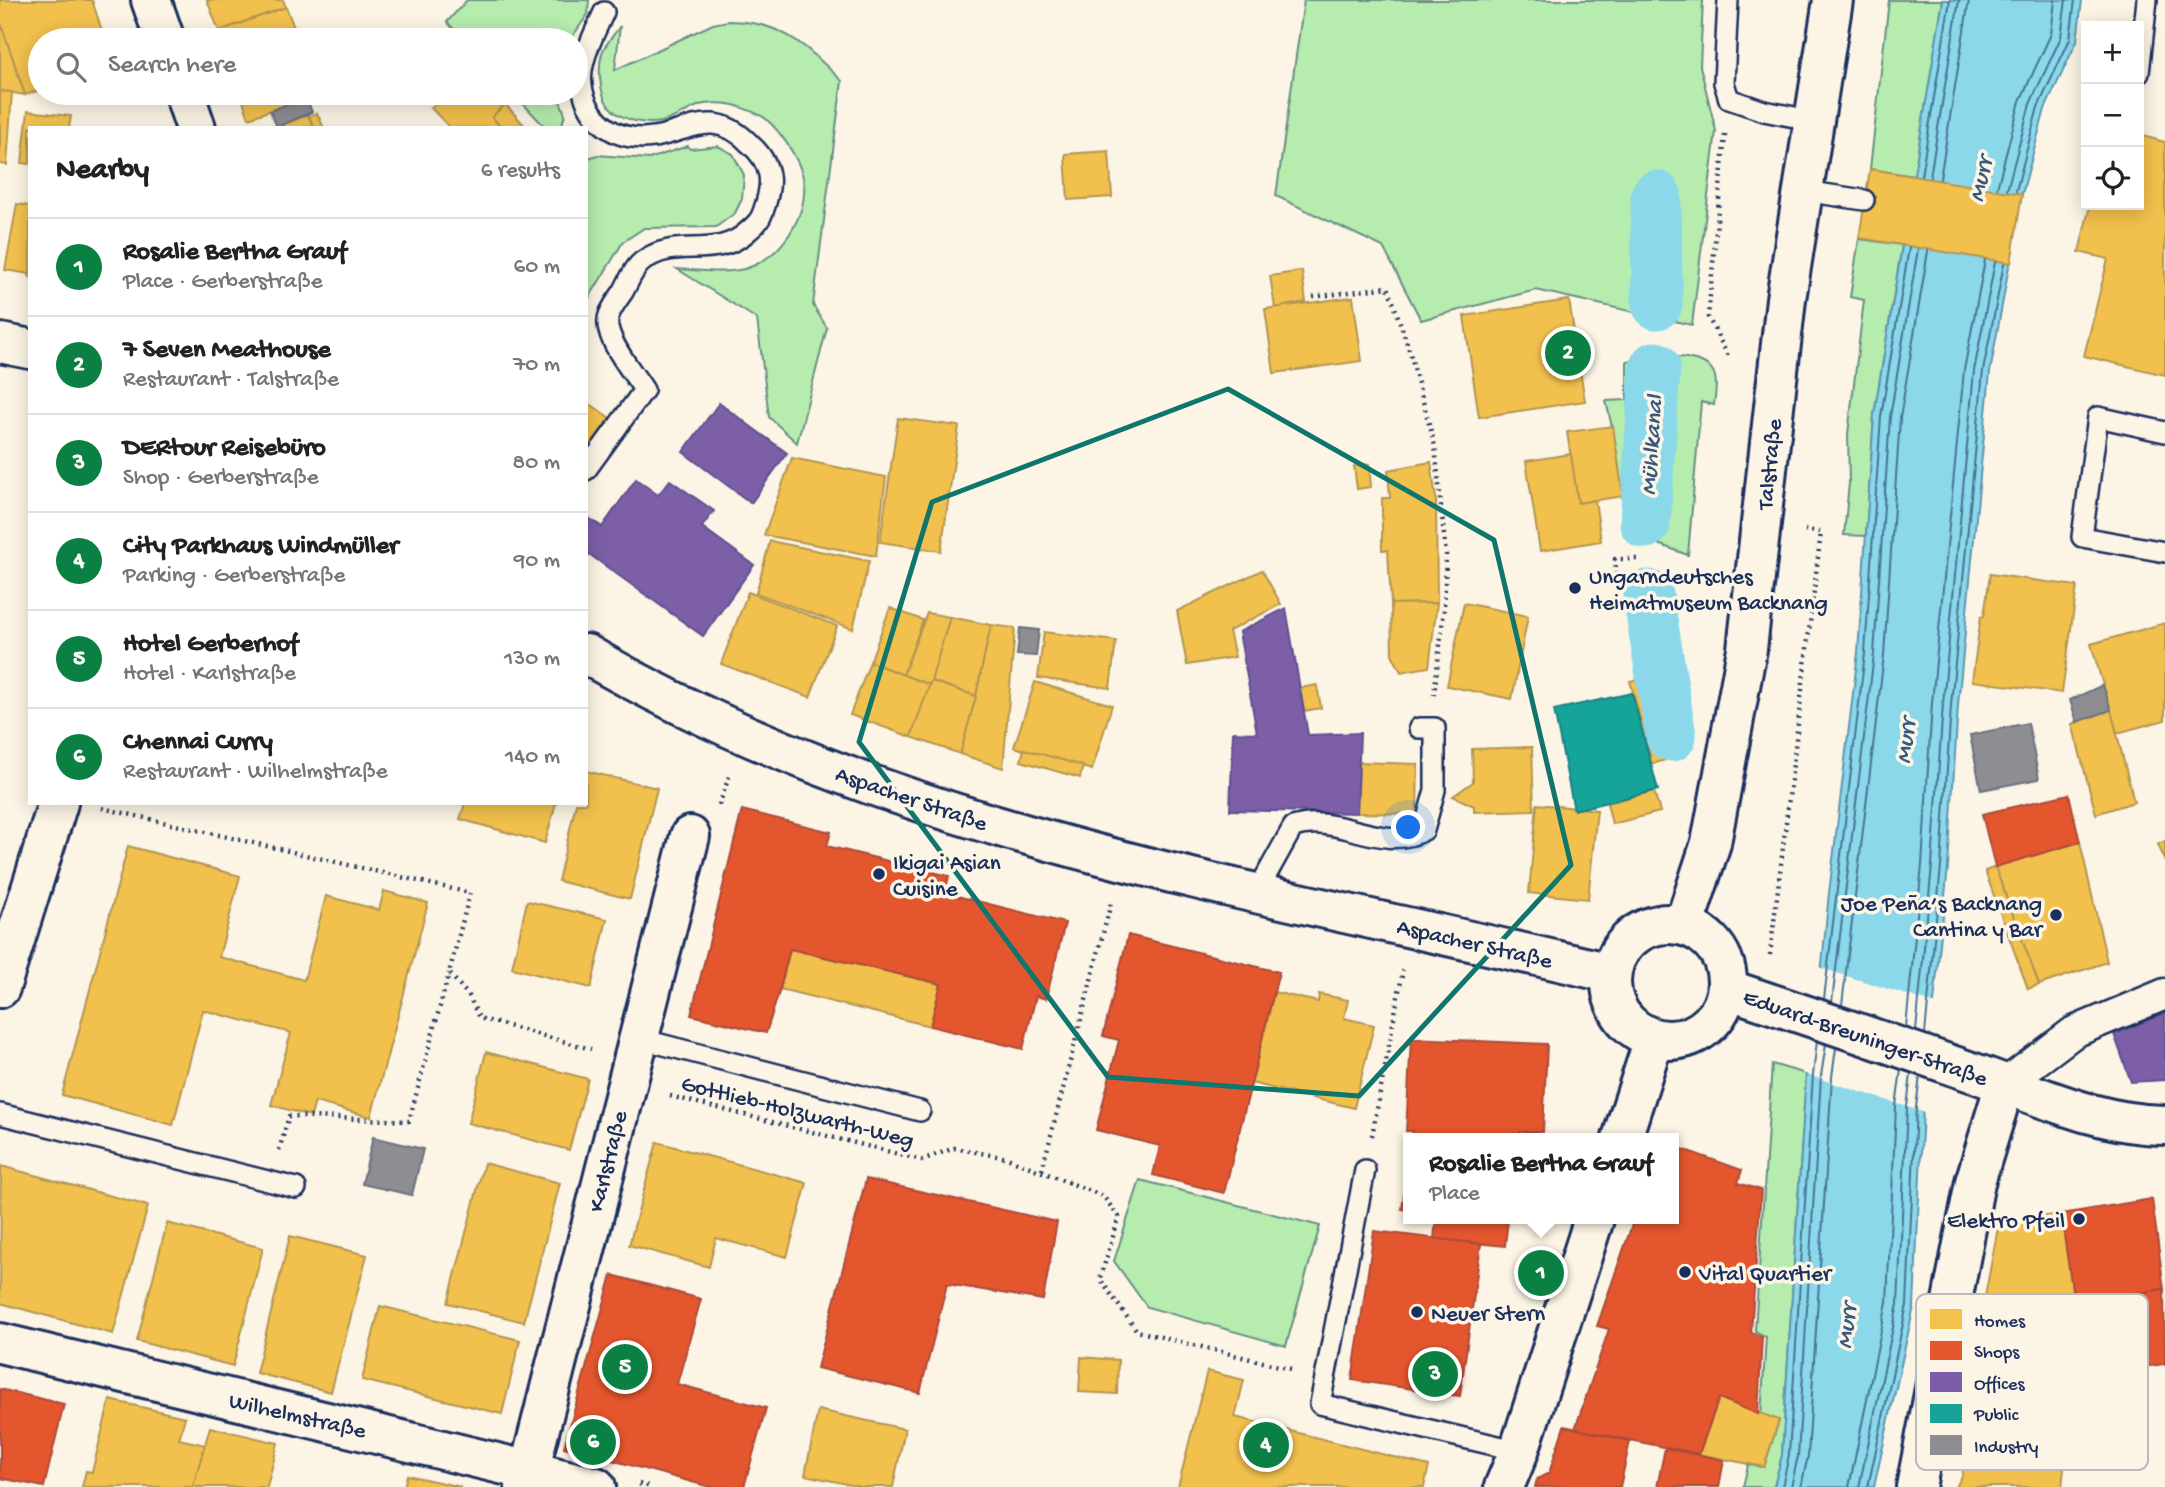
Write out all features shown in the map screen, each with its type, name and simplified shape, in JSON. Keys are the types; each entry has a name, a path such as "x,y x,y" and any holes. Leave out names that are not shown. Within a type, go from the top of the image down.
{"street":[{"path":"151,0 161,28"},
{"name":"Talstraße","path":"1684,925 1711,843 1747,649 1786,299 1833,0"},
{"path":"188,105 196,126"},
{"path":"0,343 28,349"},
{"name":"Aspacher Straße","path":"588,655 744,736 963,817 1121,862 1610,973"},
{"path":"0,988 75,805"},
{"name":"Karlstraße","path":"527,1478 690,836"},
{"path":"1668,923 1684,925 1700,932 1713,943 1727,974 1727,989 1716,1017 1703,1029 1688,1037 1671,1041 1654,1039 1638,1032 1625,1021 1615,1007 1610,990 1610,973 1620,950 1636,933 1668,923"},
{"name":"Eduard-Breuninger-Straße","path":"1727,989 1929,1057 2075,1110 2147,1125 2165,1125"},
{"path":"2005,1084 2074,1032 2165,994"},
{"path":"1624,1133 1654,1039"},
{"name":"Eduard-Breuninger-Straße","path":"1953,1294 1975,1182 2005,1084"},
{"path":"1504,1487 1592,1224"},
{"name":"Wilhelmstraße","path":"0,1343 527,1478 596,1487"}],"lane":[{"path":"1728,0 1724,83 1729,99 1764,111 1815,121"},
{"path":"2144,27 2147,0"},
{"path":"588,51 604,12"},
{"path":"587,105 597,119 613,131 632,138 657,135 704,123 725,125 743,136 760,154 769,176 768,199 760,220 743,236 726,246 670,248 642,261 608,317 609,336 644,390 588,467"},
{"path":"1804,191 1864,200"},
{"path":"2165,432 2098,417 2082,537 2165,552"},
{"path":"1257,892 1293,827 1305,823 1320,823 1398,839 1412,837 1424,830 1435,790 1427,728"},
{"path":"631,1061 920,1111"},
{"path":"0,1114 296,1188"},
{"path":"1365,1170 1320,1404 1518,1451"}],"path":[{"path":"1729,99 1708,317 1729,358"},
{"path":"1313,296 1388,287 1408,346 1435,446 1446,555 1444,610 1434,683"},
{"path":"1772,932 1820,539"},
{"path":"1613,585 1617,584 1615,559 1637,559"},
{"path":"718,809 727,782"},
{"path":"79,805 470,893 409,1121 289,1116 271,1181"},
{"path":"1042,1170 1121,862"},
{"path":"1365,1170 1411,928"},
{"name":"Gottlieb-Holzwarth-Weg","path":"449,973 469,996 479,1018 631,1061 922,1160 954,1148 1007,1158 1103,1196 1119,1217 1100,1279 1137,1331 1262,1361"}],"highlighted area":[{"path":"1228,389 1494,540 1571,865 1359,1096 1108,1077 859,742 932,502"}],"green space":[{"path":"467,0 589,0 588,14 578,28 453,28 447,22"},
{"path":"1304,0 1703,0 1700,66 1716,131 1692,325 1536,290 1421,320 1383,247 1276,196"},
{"path":"1889,0 1943,0 1914,176 1870,169"},
{"path":"728,21 764,25 792,38 842,81 813,305 827,328 797,443 769,417 757,319 677,269 717,272 737,270 755,265 776,250 793,228 803,203 803,177 793,153 772,124 756,113 737,106 704,104 661,122 639,122 625,118 613,110 605,100 601,87 602,53 620,26 615,70 713,24"},
{"path":"524,105 562,105 565,114 562,126 544,126"},
{"path":"688,146 690,149 718,146 733,154 744,175 742,199 735,213 716,227 644,228 623,242 588,300 588,158 597,155 649,159"},
{"path":"1859,239 1902,245 1874,415 1866,536 1844,535 1849,483 1848,434 1864,300 1850,297"},
{"path":"1681,357 1708,366 1715,376 1716,384 1714,405 1701,402 1688,555 1625,532 1619,466 1606,401 1627,400 1627,361"},
{"path":"1772,1064 1806,1074 1782,1455 1774,1487 1743,1487 1748,1465 1764,1467 1779,1421 1761,1415 1766,1337 1755,1331"},
{"path":"1140,1180 1320,1226 1286,1346 1147,1307 1114,1261"}],"water":[{"name":"Murr","path":"1943,0 2082,0 2077,41 2045,109 2022,194 1990,372 1958,705 1948,867 1923,1108 1914,1306 1874,1487 1774,1487 1782,1455 1806,1074 1822,964 1858,652 1874,415"}],"pier":[{"path":"1818,967 1939,1005 1926,1113 1802,1073"}],"building: Homes":[{"path":"0,0 92,0 101,28 28,28 28,94 25,95 0,21"},
{"path":"207,0 283,0 286,7 227,28 218,28"},
{"path":"286,7 294,28 227,28"},
{"path":"0,21 25,95 0,91"},
{"path":"0,91 12,92 7,165 0,164"},
{"path":"244,105 285,105 249,118"},
{"path":"434,105 504,105 492,117 500,126 448,126 431,108"},
{"path":"506,105 525,126 500,126 492,117"},
{"path":"28,111 71,116 69,126 28,126 28,164 22,163"},
{"path":"317,113 323,126 313,126 309,116"},
{"path":"308,115 313,126 280,126"},
{"path":"2144,136 2165,142 2165,375 2084,356 2108,259 2079,252 2089,210 2144,210"},
{"path":"1109,151 1112,197 1068,200 1065,154"},
{"path":"1870,169 2022,194 2011,263 1859,238"},
{"path":"17,204 28,206 28,274 5,270"},
{"path":"1302,271 1306,302 1275,308 1270,276"},
{"path":"1353,297 1362,361 1274,373 1265,309"},
{"path":"1569,300 1585,401 1479,417 1464,316"},
{"path":"588,402 610,418 588,448"},
{"path":"898,418 959,426 941,551 880,542"},
{"path":"1613,426 1623,496 1578,503 1567,432"},
{"path":"1571,454 1578,503 1595,500 1601,541 1540,551 1526,461"},
{"path":"792,458 886,477 876,556 764,535"},
{"path":"1431,462 1436,499 1437,603 1391,604 1388,550 1382,550 1382,498 1390,498 1388,470"},
{"path":"1369,464 1371,487 1357,489 1354,466"},
{"path":"770,541 869,561 853,629 756,593"},
{"path":"1262,570 1281,604 1229,631 1235,657 1187,665 1177,611"},
{"path":"1990,574 2077,586 2062,693 1972,681"},
{"path":"748,592 837,626 810,697 721,664"},
{"path":"1437,603 1429,667 1401,672 1392,654 1391,604"},
{"path":"1464,603 1528,616 1512,699 1447,686"},
{"path":"890,608 923,620 903,675 870,662"},
{"path":"927,613 950,617 930,685 903,675"},
{"path":"950,617 991,625 976,696 931,681"},
{"path":"2165,623 2165,720 2117,733 2091,644"},
{"path":"991,625 1015,628 1003,768 960,754"},
{"path":"1044,632 1116,641 1110,688 1038,678"},
{"path":"870,662 930,685 911,737 850,715"},
{"path":"1651,676 1672,758 1652,764 1630,681"},
{"path":"931,681 976,696 960,754 911,737"},
{"path":"1035,682 1112,705 1092,770 1014,747"},
{"path":"1317,685 1321,708 1304,711 1300,688"},
{"path":"2111,710 2134,802 2096,814 2072,724"},
{"path":"1532,747 1534,810 1474,812 1474,806 1453,796 1473,782 1472,749"},
{"path":"1024,749 1083,766 1080,778 1021,761"},
{"path":"1359,762 1418,764 1417,814 1357,813"},
{"path":"588,771 657,788 630,899 558,881 576,805 588,805"},
{"path":"1654,791 1660,812 1612,824 1607,803"},
{"path":"1537,804 1597,810 1588,899 1529,893"},
{"path":"464,805 555,805 545,843 460,819"},
{"path":"2165,841 2165,861 2158,844"},
{"path":"2080,842 2107,962 2039,985 1995,867"},
{"path":"128,846 240,876 219,957 304,980 326,896 379,910 384,891 428,903 371,1117 315,1102 311,1116 271,1105 291,1033 203,1010 173,1125 62,1095"},
{"path":"1995,867 2039,985 2028,989 1985,871"},
{"path":"527,901 607,919 591,988 512,968"},
{"path":"790,949 941,984 930,1026 780,989"},
{"path":"1274,992 1318,1002 1319,994 1348,1000 1344,1018 1374,1025 1354,1108 1251,1083"},
{"path":"486,1052 588,1079 569,1150 468,1123"},
{"path":"657,1142 807,1183 787,1257 716,1238 709,1267 629,1245"},
{"path":"484,1163 560,1183 524,1322 448,1303"},
{"path":"1,1166 148,1206 113,1334 0,1303"},
{"path":"2061,1214 2073,1293 1985,1294 1999,1222"},
{"path":"167,1223 263,1248 233,1366 137,1341"},
{"path":"290,1236 367,1255 331,1392 256,1373"},
{"path":"380,1306 520,1340 502,1414 362,1380"},
{"path":"1081,1357 1118,1360 1117,1394 1079,1392"},
{"path":"1207,1371 1244,1380 1235,1417 1429,1466 1424,1487 1178,1487"},
{"path":"1719,1398 1779,1420 1764,1467 1699,1454"},
{"path":"110,1400 185,1417 179,1439 205,1445 193,1487 82,1487 86,1471 92,1472"},
{"path":"818,1410 905,1429 893,1487 861,1487 805,1475"},
{"path":"210,1427 278,1443 267,1487 193,1487"},
{"path":"1963,1470 2064,1470 2062,1487 1956,1487"},
{"path":"407,1475 461,1487 404,1487"}],"building: Shops":[{"path":"2069,794 2080,842 1995,867 1982,814"},
{"path":"742,810 831,832 827,846 949,876 945,893 1065,923 1046,999 1036,996 1023,1049 930,1026 941,984 790,949 766,1033 691,1015"},
{"path":"1128,935 1279,972 1224,1193 1153,1175 1160,1146 1096,1130 1119,1040 1103,1036"},
{"path":"1411,1038 1547,1044 1543,1132 1406,1131"},
{"name":"Vital Quartier","path":"1679,1148 1742,1170 1738,1183 1761,1190 1751,1332 1762,1337 1758,1414 1719,1398 1699,1454 1575,1429 1609,1329 1597,1326 1632,1224 1679,1224"},
{"path":"866,1179 1057,1222 1043,1300 947,1284 920,1393 817,1368"},
{"path":"2152,1199 2164,1289 2132,1294 2073,1294 2061,1214"},
{"path":"1436,1224 1507,1224 1505,1246 1434,1239"},
{"name":"Neuer Stern","path":"1374,1231 1481,1244 1460,1396 1352,1380"},
{"path":"612,1275 701,1299 677,1384 766,1408 744,1487 710,1487 564,1447"},
{"path":"2164,1289 2165,1364 2148,1366 2148,1294 2132,1294"},
{"path":"0,1389 64,1404 44,1487 0,1478"},
{"path":"1564,1426 1630,1441 1620,1487 1535,1487 1537,1479 1549,1473"},
{"path":"1665,1448 1724,1460 1719,1487 1657,1487"}],"building: Offices":[{"path":"719,403 787,453 751,503 683,452"},
{"path":"636,479 658,495 670,480 714,511 702,527 754,565 703,636 588,553 588,517 602,527"},
{"path":"1286,608 1308,735 1360,733 1357,813 1230,810 1233,732 1257,733 1239,632"},
{"path":"2165,1013 2165,1080 2131,1082 2114,1034"}],"building: Public":[{"path":"1632,693 1658,790 1574,810 1554,710"}],"building: Industry":[{"path":"285,105 309,105 312,112 277,126 270,111"},
{"path":"1020,628 1039,630 1036,656 1017,655"},
{"path":"2103,685 2111,710 2077,722 2070,700"},
{"path":"2028,723 2039,779 1981,790 1970,735"},
{"path":"373,1137 423,1149 412,1195 362,1184"}],"waterway":[{"name":"Mühlkanal","path":"1656,196 1657,304"},
{"name":"Mühlkanal","path":"1645,523 1655,367"},
{"name":"Mühlkanal","path":"1648,595 1671,736"}],"place":[{"name":"7 Seven Meathouse","path":"1568,353"},
{"name":"Ungarndeutsches Heimatmuseum Backnang","path":"1575,588"},
{"name":"Ikigai Asian Cuisine","path":"879,874"},
{"name":"Joe Peña’s Backnang Cantina y Bar","path":"2056,915"},
{"name":"Elektro Pfeil","path":"2079,1219"},
{"name":"Vital Quartier","path":"1685,1272"},
{"name":"Rosalie Bertha Grauf","path":"1541,1273"},
{"name":"Neuer Stern","path":"1417,1312"},
{"name":"Hotel Gerberhof","path":"625,1367"},
{"name":"DERtour Reisebüro","path":"1435,1374"},
{"name":"Chennai Curry","path":"593,1442"},
{"name":"City Parkhaus Windmüller","path":"1266,1445"}]}
